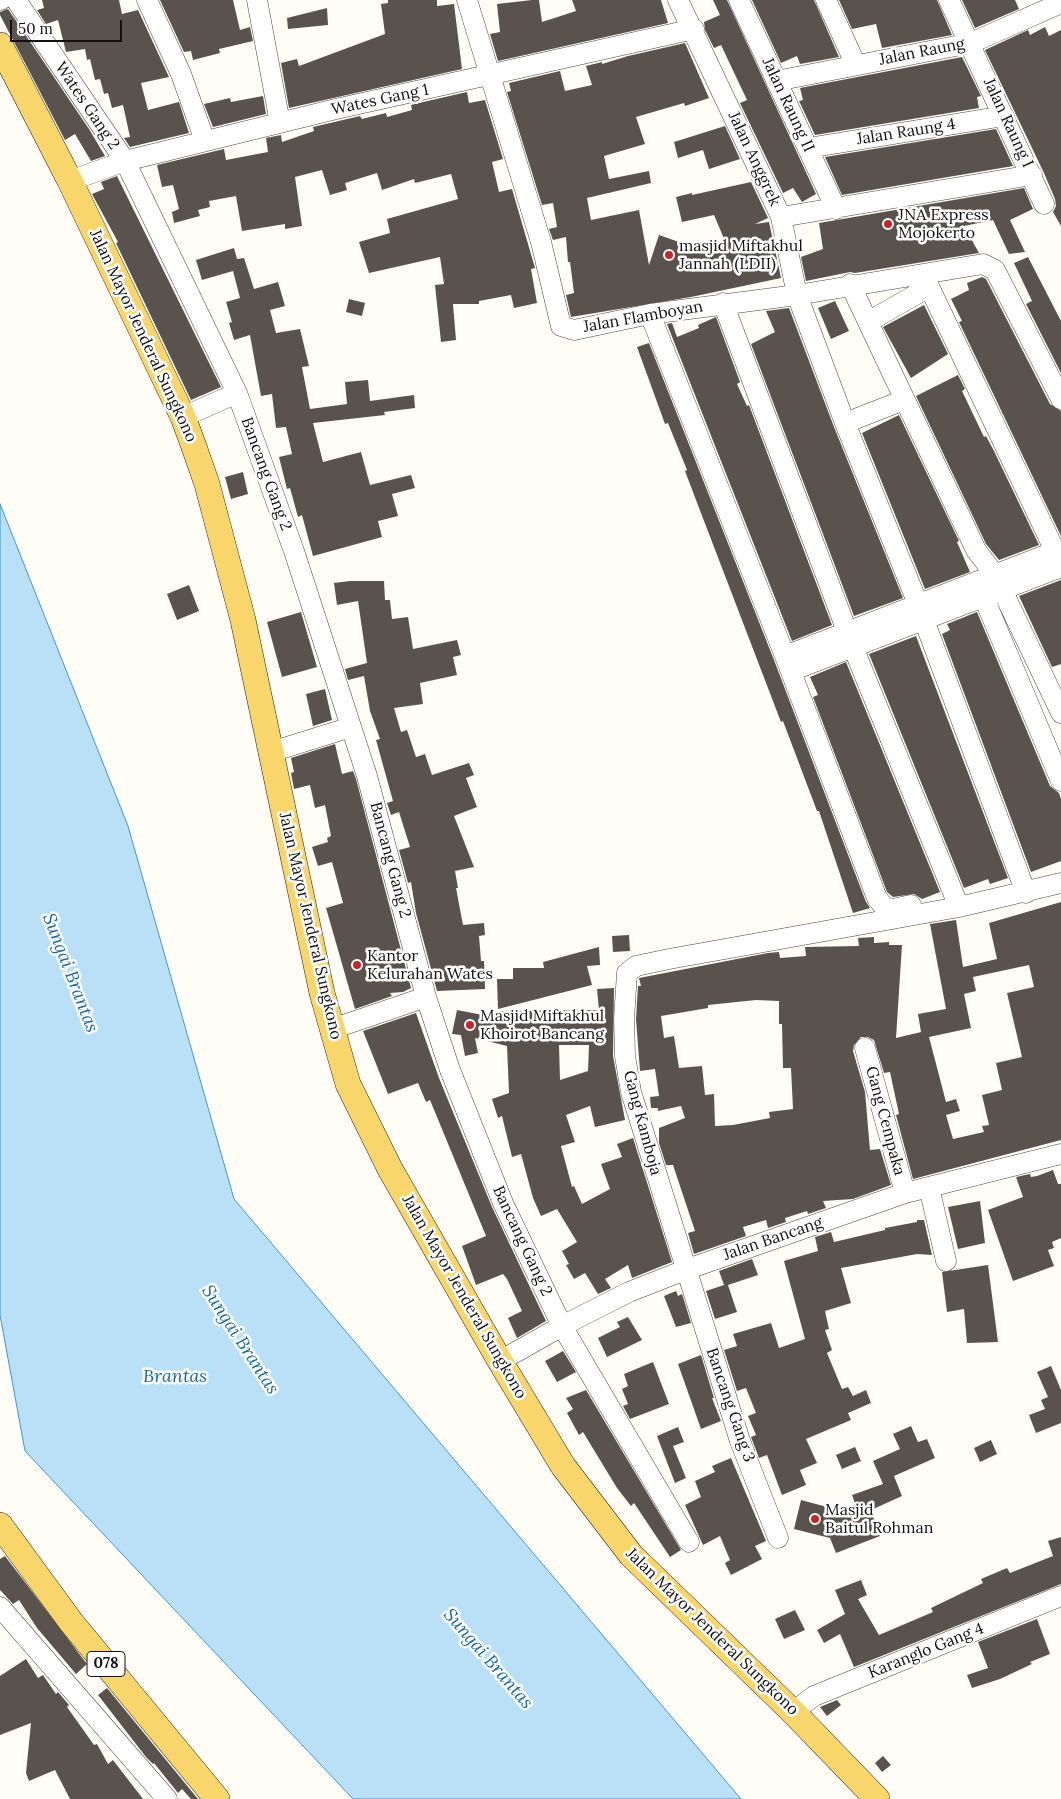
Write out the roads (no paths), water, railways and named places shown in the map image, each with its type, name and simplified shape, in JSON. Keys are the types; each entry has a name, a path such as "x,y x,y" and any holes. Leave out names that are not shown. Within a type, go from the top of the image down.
{"main road":[{"name":"Jalan Mayor Jenderal Sungkono","path":"0,45 70,181 183,417 207,484 243,620 322,993 348,1084 390,1169 500,1362 563,1466 631,1555 793,1712 877,1799"},
{"name":"078","path":"0,1525 71,1622 217,1799"}],"street":[{"name":"Wates Gang 2","path":"16,0 124,161"},
{"path":"147,0 181,74 205,141"},
{"path":"257,0 280,123"},
{"path":"467,0 491,76"},
{"name":"Jalan Anggrek","path":"678,0 694,29 781,217 797,295 844,423 921,612 1024,886"},
{"name":"Jalan Raung II","path":"739,0 836,209"},
{"path":"826,0 856,65"},
{"name":"Jalan Raung I","path":"949,0 1044,204"},
{"name":"Jalan Raung","path":"776,81 970,43 1061,3"},
{"name":"Wates Gang 1","path":"70,181 124,161 205,141 694,29"},
{"name":"Jalan Flamboyan","path":"491,76 541,242 561,326 574,330 650,314 723,303 797,295 850,284 926,280 983,264 992,266 1061,399"},
{"name":"Jalan Raung 4","path":"808,148 1004,116"},
{"name":"Bancang Gang 2","path":"124,161 237,393 294,551 367,776 426,997 450,1070 503,1203 562,1326 689,1542"},
{"path":"781,217 1032,175"},
{"path":"788,663 989,586 1059,556 926,280 868,322"},
{"path":"850,284 976,550 1061,781"},
{"path":"723,303 850,639 957,901"},
{"path":"650,314 788,663 880,904 893,909 957,901 1024,886 1061,883"},
{"path":"183,417 237,393"},
{"path":"844,423 904,400"},
{"path":"989,586 1061,713"},
{"path":"271,752 351,727"},
{"path":"1024,886 1061,871"},
{"name":"Gang Kamboja","path":"685,1270 626,1073 624,1018 628,973 636,966 957,901"},
{"path":"332,1029 426,997"},
{"name":"Gang Cempaka","path":"865,1048 905,1194"},
{"name":"Jalan Bancang","path":"500,1362 562,1326 629,1292 685,1270 905,1194 1061,1154"},
{"path":"929,1187 946,1261"},
{"name":"Bancang Gang 3","path":"685,1270 740,1440 778,1538"},
{"name":"Karanglo Gang 4","path":"793,1712 814,1696 1061,1596"},
{"path":"0,1607 168,1799"}],"water":[{"name":"Brantas","path":"0,504 128,826 234,1199 741,1799 353,1799 25,1451 0,1315"}],"place":[{"name":"JNA Express Mojokerto","path":"888,224"},
{"name":"masjid Miftakhul Jannah (LDII)","path":"669,255"},
{"name":"Kantor Kelurahan Wates","path":"357,965"},
{"name":"Masjid Miftakhul Khoirot Bancang","path":"470,1025"},
{"name":"Masjid Baitul Rohman","path":"815,1519"}],"water label":[{"name":"Sungai Brantas","path":"70,973"},
{"name":"Sungai Brantas","path":"240,1340"},
{"name":"Sungai Brantas","path":"488,1659"}]}
